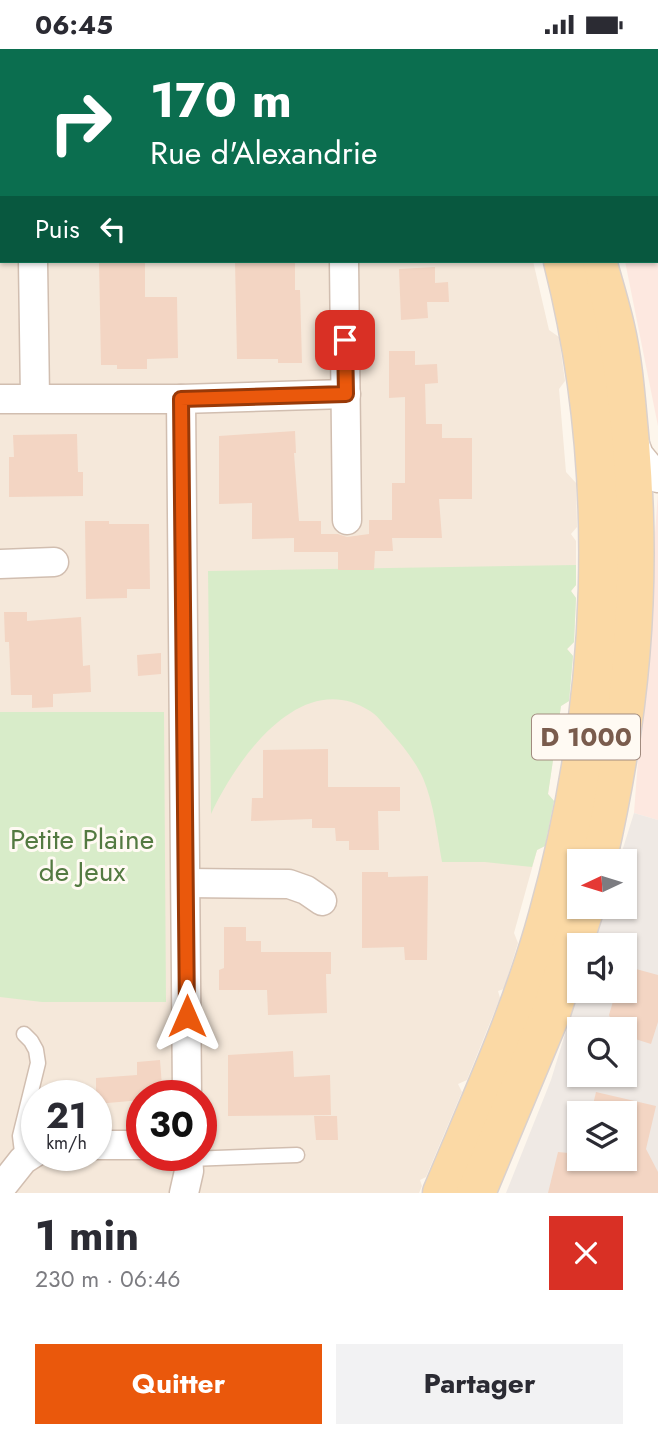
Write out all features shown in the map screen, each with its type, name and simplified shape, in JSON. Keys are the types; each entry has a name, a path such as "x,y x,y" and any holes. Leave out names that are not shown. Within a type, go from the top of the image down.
{"main road":[{"name":"D 1000","path":"442,1193 509,1034 548,918 577,794 586,733 596,611 596,494 583,363 563,263"},
{"name":"D 1000","path":"598,263 616,330 628,426 636,560 630,674 611,798 600,849"},
{"path":"479,1193 551,1013 581,919"}],"street":[{"path":"33,263 35,398"},
{"path":"344,263 347,520"},
{"path":"0,399 181,399 346,394"},
{"path":"181,399 187,1080"},
{"path":"628,426 639,455 658,478"},
{"path":"0,564 54,562"},
{"path":"186,883 289,884 306,890 323,901"},
{"path":"0,1189 21,1165"},
{"path":"184,1193 186,1171"}],"lane":[{"path":"23,1034 36,1050 38,1063 34,1080"},
{"path":"217,1156 297,1155"}],"shaded area":[{"path":"0,263 533,263 549,330 559,337 565,381 559,389 566,472 576,483 577,527 571,534 576,541 576,585 571,591 576,598 574,642 567,649 573,656 569,701 561,706 548,794 554,801 545,846 537,850 514,933 518,943 504,989 498,991 500,998 467,1080 458,1084 462,1092 426,1177 420,1180 422,1186 419,1193 0,1193"},
{"path":"625,263 658,263 658,426"},
{"path":"658,493 658,820 634,813"},
{"path":"634,813 658,820 658,1193 506,1193 551,1080 567,1027 567,1087 637,1087 637,1017 570,1017 574,1003 637,1003 637,933 597,933 601,919 637,919 637,849 623,849"}],"green space":[{"path":"576,565 576,585 571,591 576,598 574,642 567,649 573,656 569,701 561,706 548,794 554,801 545,846 537,850 532,867 485,862 442,862 430,798 416,765 375,715 344,700 320,701 296,710 274,725 237,769 211,814 208,571"},
{"name":"Petite Plaine de Jeux","path":"0,712 164,712 166,1002 42,1002 0,997"}],"building":[{"path":"99,263 145,263 145,297 177,297 178,358 147,359 147,369 117,369 117,365 101,365"},
{"path":"235,263 295,263 295,290 300,290 302,363 278,363 278,359 237,359"},
{"path":"435,267 435,283 448,282 449,302 427,302 428,318 401,320 399,269"},
{"path":"389,351 415,351 415,365 437,364 438,383 425,384 426,424 442,424 442,438 472,438 472,499 439,499 442,538 392,538 393,551 375,551 374,570 338,570 338,552 294,552 294,538 252,539 252,503 219,504 219,436 295,431 299,521 321,521 321,534 347,537 369,534 369,520 392,520 392,483 405,483 405,397 389,398"},
{"path":"77,434 78,472 83,472 83,496 9,497 9,457 14,457 13,435"},
{"path":"85,521 149,524 150,589 127,589 127,598 86,599"},
{"path":"4,612 27,612 27,621 81,617 83,666 90,665 91,692 53,694 53,707 32,708 32,695 11,695 9,642 5,642"},
{"path":"161,653 161,674 138,676 137,655"},
{"path":"328,749 328,787 400,787 400,811 378,811 379,850 349,850 349,841 336,841 335,828 312,828 312,819 251,821 252,798 263,798 263,750"},
{"path":"362,872 388,872 388,877 428,876 427,960 405,960 404,947 362,948"},
{"path":"224,927 246,927 246,941 261,941 261,952 331,952 331,974 326,974 327,1013 268,1015 267,990 219,990 219,970 224,968"},
{"path":"637,969 658,975 658,1022 651,1044 637,1040 637,1017 609,1015 612,1003 637,1003"},
{"path":"293,1051 294,1077 330,1075 331,1115 228,1116 228,1055"},
{"path":"160,1060 162,1080 126,1080 126,1101 112,1103 112,1080 96,1078 137,1075 137,1062"},
{"path":"596,1092 635,1101 594,1101"},
{"path":"637,1102 656,1106 646,1149 658,1172 658,1193 548,1193 558,1152 567,1153 567,1171 637,1171"},
{"path":"314,1116 337,1116 338,1140 316,1140"}],"route":[{"path":"187,1016 181,399 346,394 345,340"}]}
